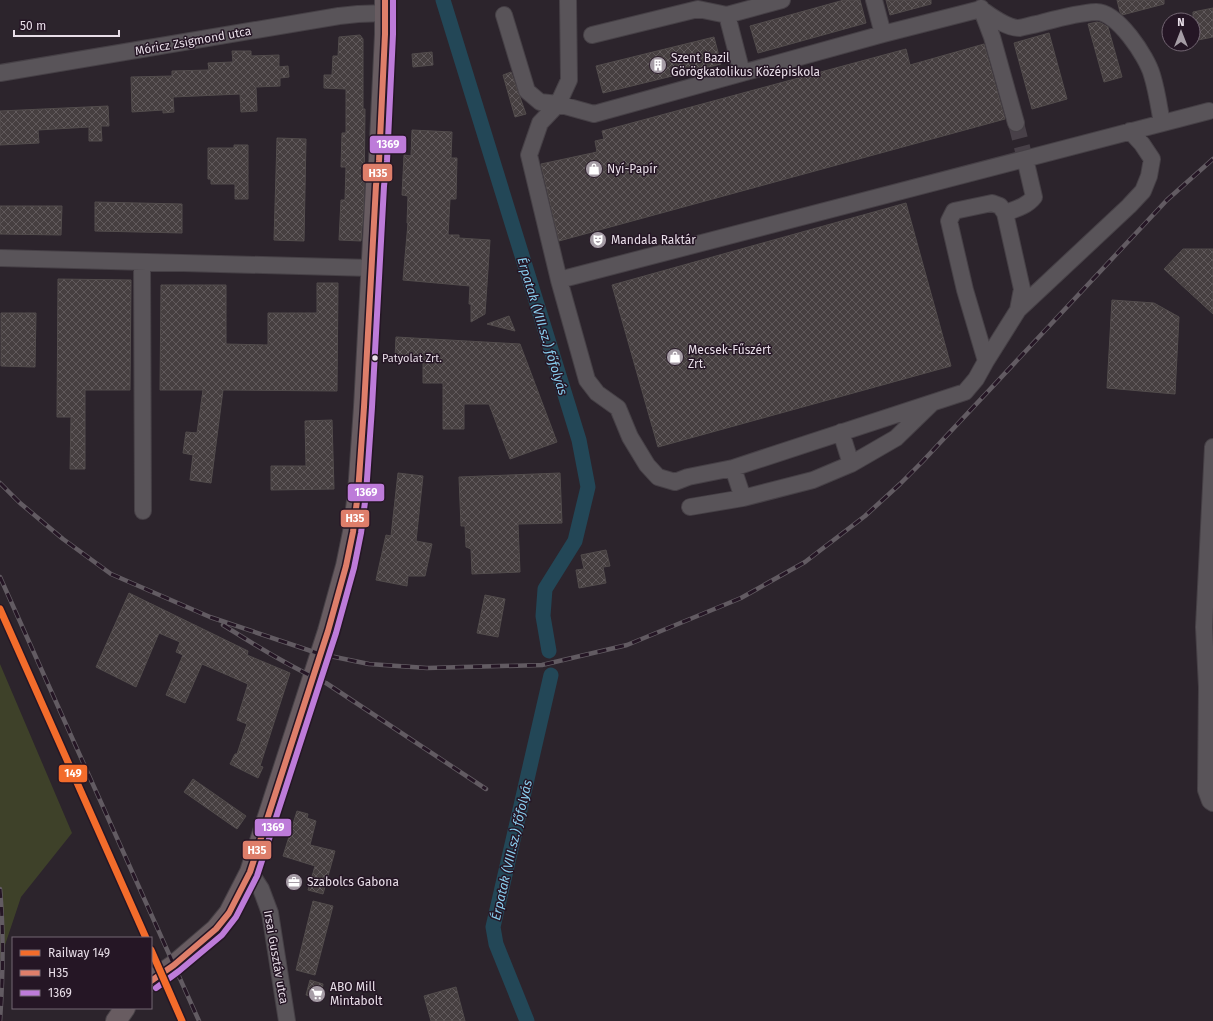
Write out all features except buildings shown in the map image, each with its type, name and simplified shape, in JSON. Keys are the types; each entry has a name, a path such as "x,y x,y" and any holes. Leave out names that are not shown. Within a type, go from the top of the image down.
{"main road":[{"path":"152,980 174,965 216,929 229,913 250,872 328,631 346,566 353,532 358,493 371,268 389,4"}],"street":[{"path":"568,0 569,80 558,104 540,123 529,155 559,280 587,380 597,394 618,408 630,436 646,465 658,477 675,482 688,477 733,468 965,392 976,379 1018,310 1129,206 1143,191 1149,176 1152,159 1142,144 1130,131"},
{"path":"592,35 698,9 727,14 782,0"},
{"path":"874,0 883,34"},
{"name":"Móricz Zsigmond utca","path":"0,73 358,14 389,4"},
{"path":"504,15 527,91 540,102 558,104 594,114 883,34 980,4"},
{"path":"980,4 992,37 1016,123"},
{"path":"980,4 1002,23 1018,28 1081,13 1099,12 1111,17 1130,35 1137,45 1152,75 1162,123"},
{"path":"727,14 742,73"},
{"path":"559,280 1209,111"},
{"path":"1005,213 1018,209 1030,202 1034,197 1027,167"},
{"path":"986,361 965,290 949,220 954,211 992,202 1000,206 1005,213 1022,288 1018,310"},
{"path":"0,258 371,268"},
{"path":"142,262 143,511"},
{"path":"690,507 743,498 813,480 851,464 896,438 934,402"},
{"path":"841,432 851,464"},
{"path":"1213,447 1204,627 1207,687 1206,790 1210,801 1213,802"},
{"path":"733,468 743,498"},
{"name":"Irsai Gusztáv utca","path":"250,872 261,889 270,913 287,1021"}],"green space":[{"path":"0,664 72,833 21,897 0,960"}],"waterway":[{"name":"Érpatak (VIII.sz.) főfolyás","path":"443,0 579,440 588,487 575,541 545,589 543,616 549,651"},
{"name":"Érpatak (VIII.sz.) főfolyás","path":"527,1021 496,944 493,927 551,675"}],"tunnel":[{"path":"1016,123 1027,167"}],"railway":[{"path":"0,483 20,503 63,539 111,574 210,617 320,654 369,664 427,668 542,665 627,645 741,598 805,562 865,516 922,462 1167,200 1213,159"},
{"path":"0,577 199,1021"},
{"path":"223,625 287,663 326,683 486,789"},
{"path":"0,889 3,955 0,1021"}],"rail line":[{"name":"149","path":"0,609 146,937"},
{"name":"149","path":"152,952 182,1021"}],"transit line":[{"name":"H35","path":"152,980 174,965 216,929 229,913 250,872 328,631 346,566 353,532 358,493 364,407 376,185 379,161 385,34 385,0"},
{"name":"1369","path":"156,988 222,935 236,917 257,876 336,633 354,568 361,533 366,494 372,407 384,186 387,161 393,34 393,0"}],"place":[{"name":"Szent Bazil Görögkatolikus Középiskola","path":"658,65"},
{"name":"Nyí-Papír","path":"594,169"},
{"name":"Mandala Raktár","path":"598,240"},
{"name":"Mecsek-Fűszért Zrt.","path":"675,357"},
{"name":"Patyolat Zrt.","path":"375,358"},
{"name":"Szabolcs Gabona","path":"294,882"},
{"name":"ABO Mill Mintabolt","path":"317,994"}]}
